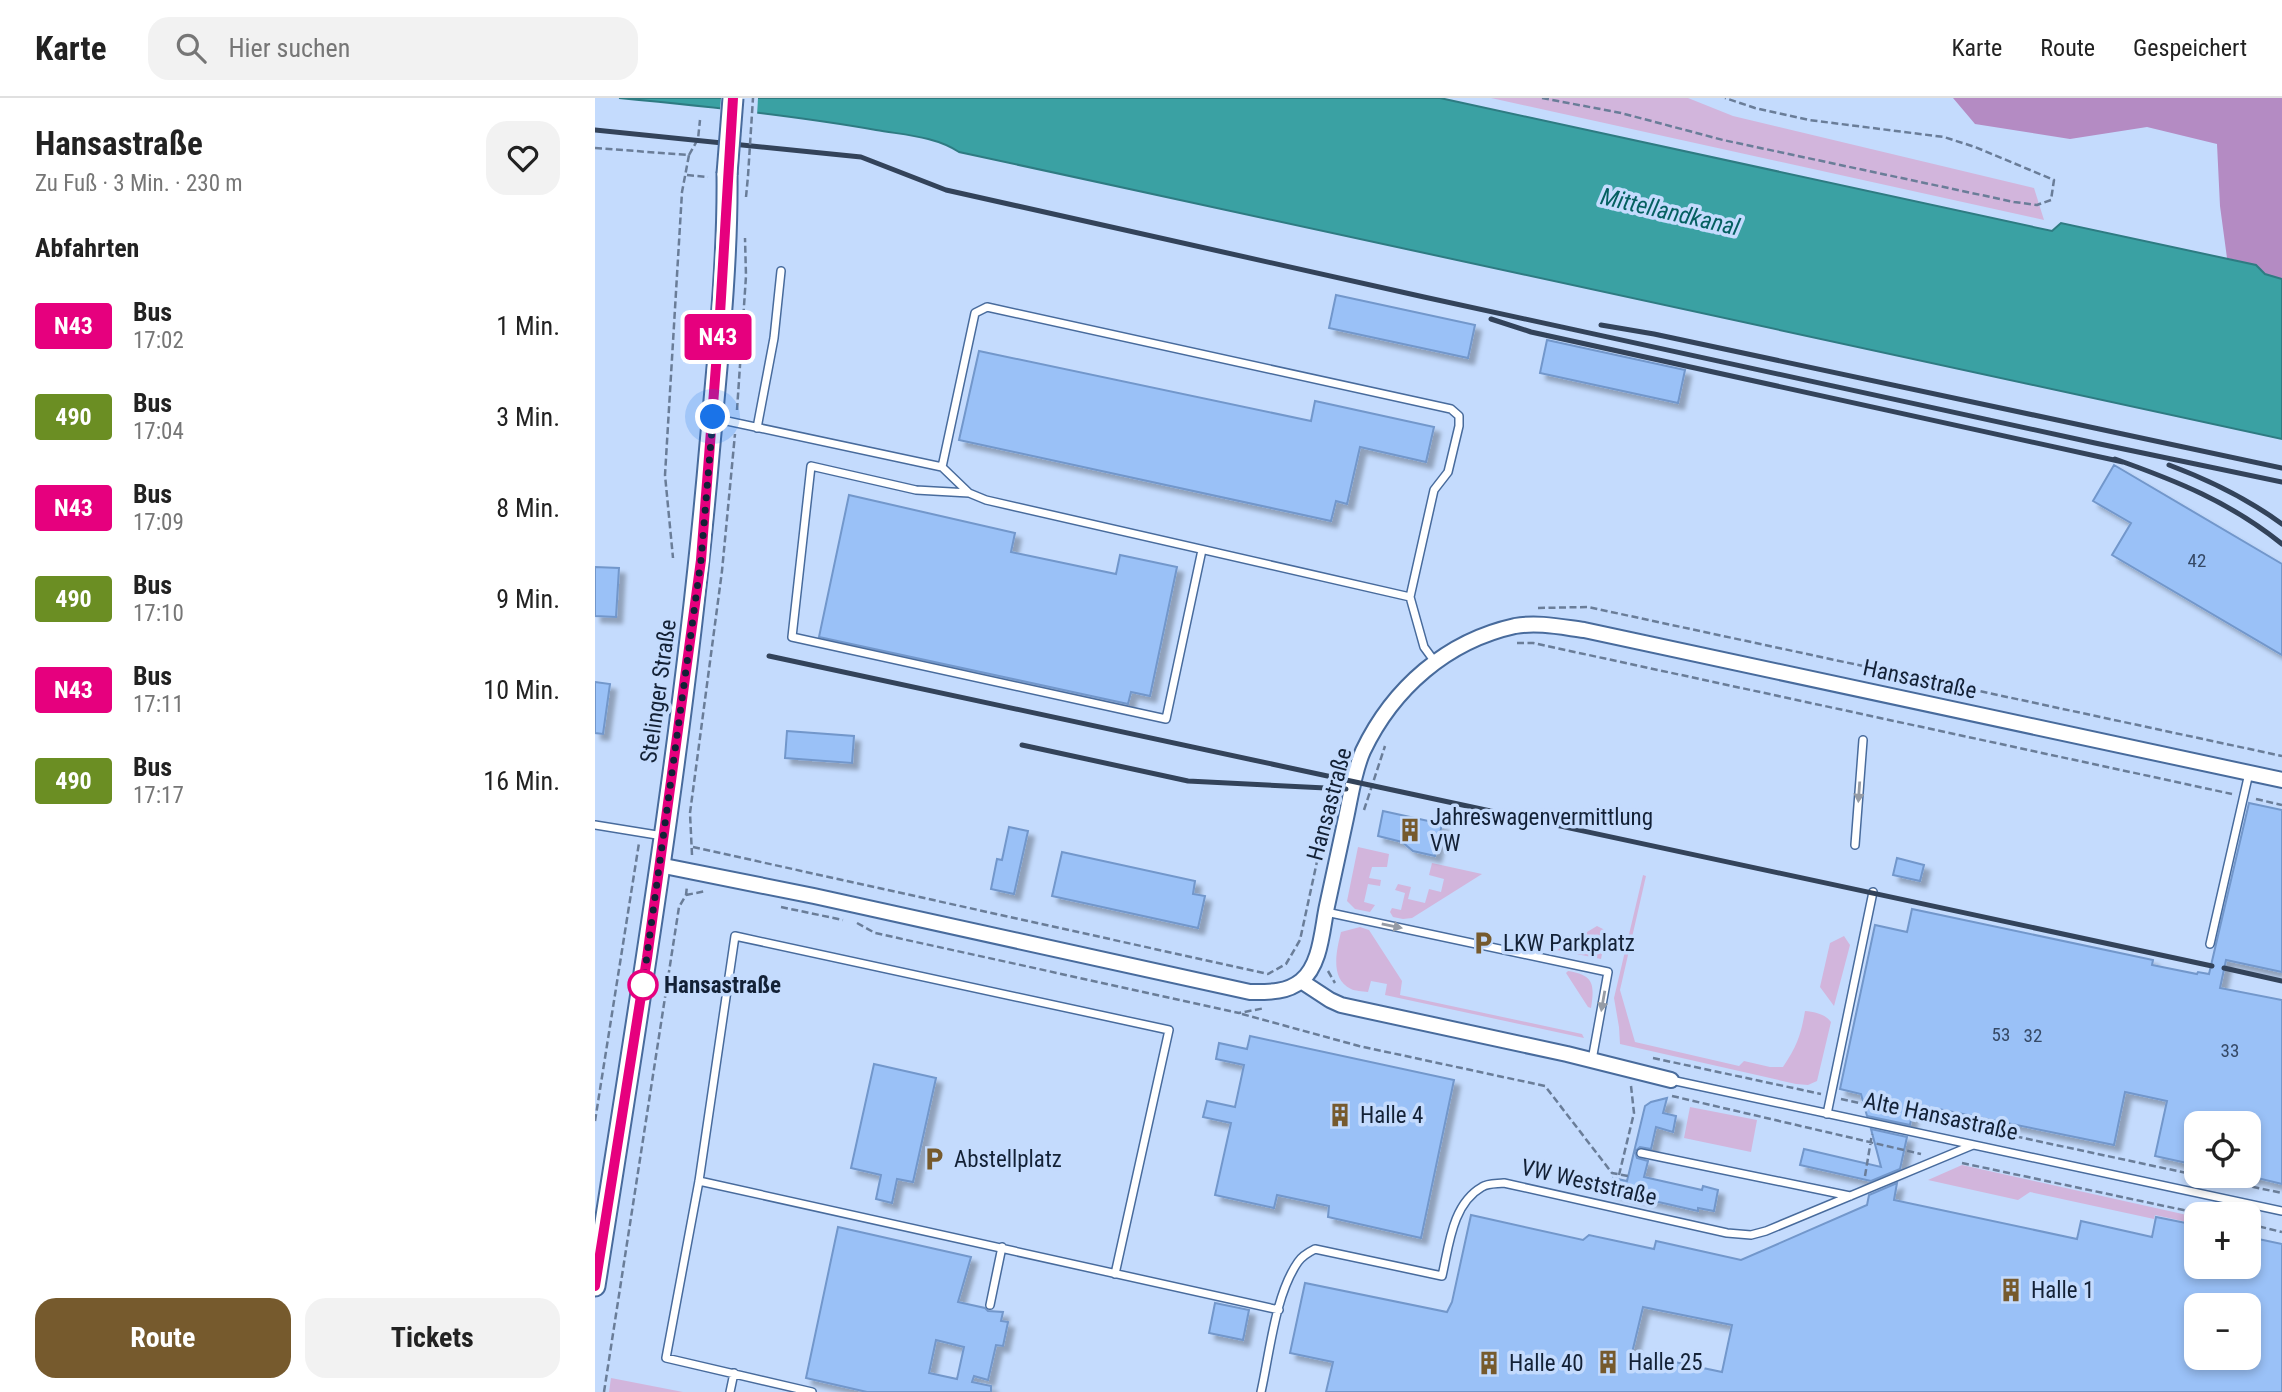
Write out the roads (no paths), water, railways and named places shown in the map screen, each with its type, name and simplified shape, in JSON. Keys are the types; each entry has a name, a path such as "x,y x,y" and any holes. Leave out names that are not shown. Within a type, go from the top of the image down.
{"main road":[{"name":"Stelinger Straße","path":"595,1286 643,985 701,560 713,417 720,176 733,98"}],"street":[{"name":"Hansastraße","path":"1301,981 1317,953 1353,781 1363,751 1398,697 1435,662 1454,648 1516,626 1548,625 1584,629 2282,780"},
{"path":"659,865 802,893 1250,992 1278,992 1301,981"},
{"name":"Alte Hansastraße","path":"1301,981 1341,1005 1671,1080"}],"lane":[{"path":"757,428 774,338 781,271"},
{"path":"942,467 975,313 987,307 1451,409 1459,416 1459,426 1448,472 1434,490 1410,597 1424,647 1435,662"},
{"path":"713,417 942,467 969,493"},
{"path":"1202,550 1166,719 792,637 811,466 916,490 969,493 1019,508 1410,597"},
{"path":"1855,845 1863,740"},
{"path":"2210,944 2249,773"},
{"path":"595,825 663,836"},
{"path":"1827,1114 1873,892"},
{"path":"1326,912 1608,972 1592,1061"},
{"path":"812,1392 666,1358 699,1181 735,936 1169,1030 1115,1274"},
{"name":"Alte Hansastraße","path":"1671,1080 2282,1212"},
{"name":"VW Weststraße","path":"1261,1392 1279,1310 1289,1278 1299,1259 1315,1249 1442,1276 1456,1218 1467,1198 1484,1185 1504,1183 1736,1235 1751,1235 1973,1145"},
{"path":"1641,1153 1851,1196"},
{"path":"699,1181 1279,1310"},
{"path":"990,1305 1002,1247"},
{"path":"730,1392 734,1373"}],"water":[{"name":"Mittellandkanal","path":"619,98 1440,98 2052,231 2061,223 2256,265 2265,274 2282,279 2282,439 959,152 919,137 780,115"}],"railway":[{"path":"595,130 861,157 946,190 1424,297 2282,482"},
{"path":"1491,319 1531,332 2123,462"},
{"path":"1601,325 2282,468"},
{"path":"2115,459 2223,504 2282,544"},
{"path":"2169,465 2228,491 2282,524"},
{"path":"769,656 2212,966"},
{"path":"1022,745 1188,781 1346,789"},
{"path":"2224,968 2282,981"}],"place":[{"name":"Jahreswagenvermittlung VW","path":"1410,830"},
{"name":"LKW Parkplatz","path":"1483,943"},
{"name":"Hansastraße","path":"643,985"},
{"name":"Halle 4","path":"1340,1115"},
{"name":"Abstellplatz","path":"934,1159"},
{"name":"Halle 1","path":"2011,1290"},
{"name":"Halle 25","path":"1608,1362"},
{"name":"Halle 40","path":"1489,1363"}]}
